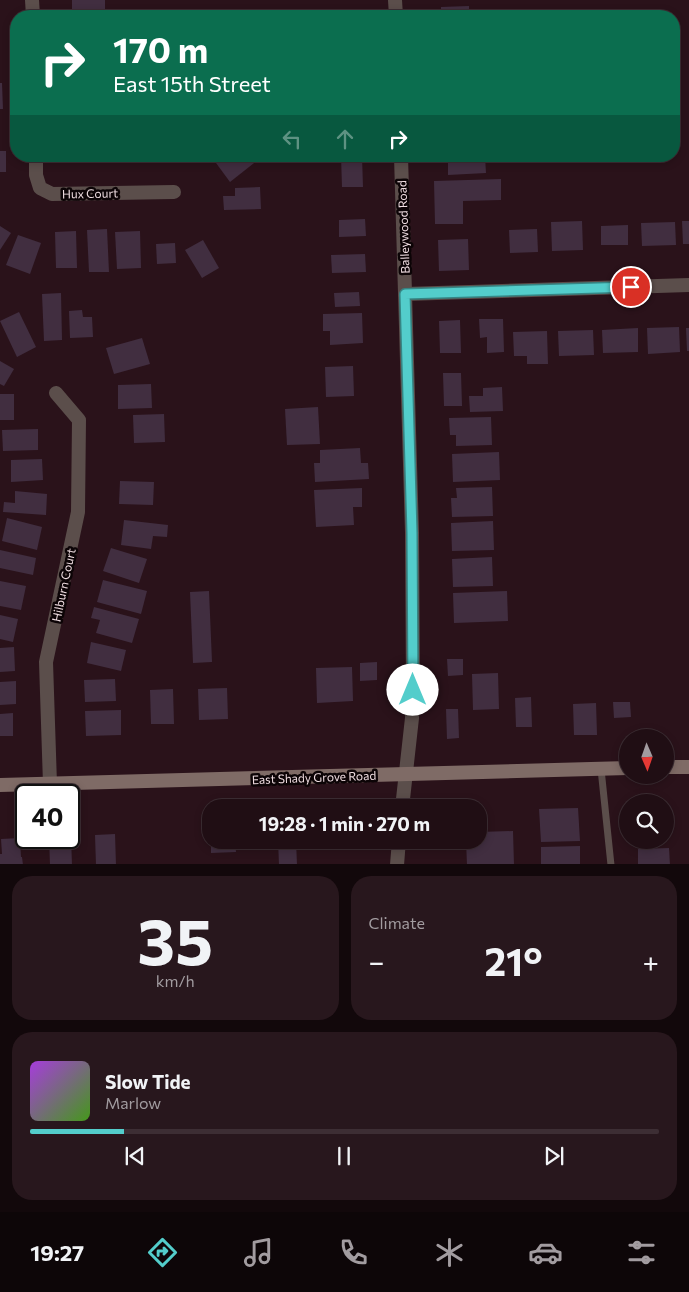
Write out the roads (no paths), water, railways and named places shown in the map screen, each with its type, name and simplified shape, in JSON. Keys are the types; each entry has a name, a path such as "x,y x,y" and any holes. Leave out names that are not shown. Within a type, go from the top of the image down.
{"main road":[{"path":"674,767 689,767"},
{"name":"East Shady Grove Road","path":"50,784 619,768"},
{"name":"East Shady Grove Road","path":"0,785 15,785"}],"street":[{"name":"Hux Court","path":"36,162 36,175 40,188 52,194 174,192"},
{"name":"Balleywood Road","path":"401,162 412,533 413,690 412,718 403,799"},
{"path":"405,294 689,285"},
{"name":"Hilburn Court","path":"50,784 46,662 78,512 79,420 56,393"},
{"path":"397,864 398,849"}],"lane":[{"path":"601,769 611,864"}]}
